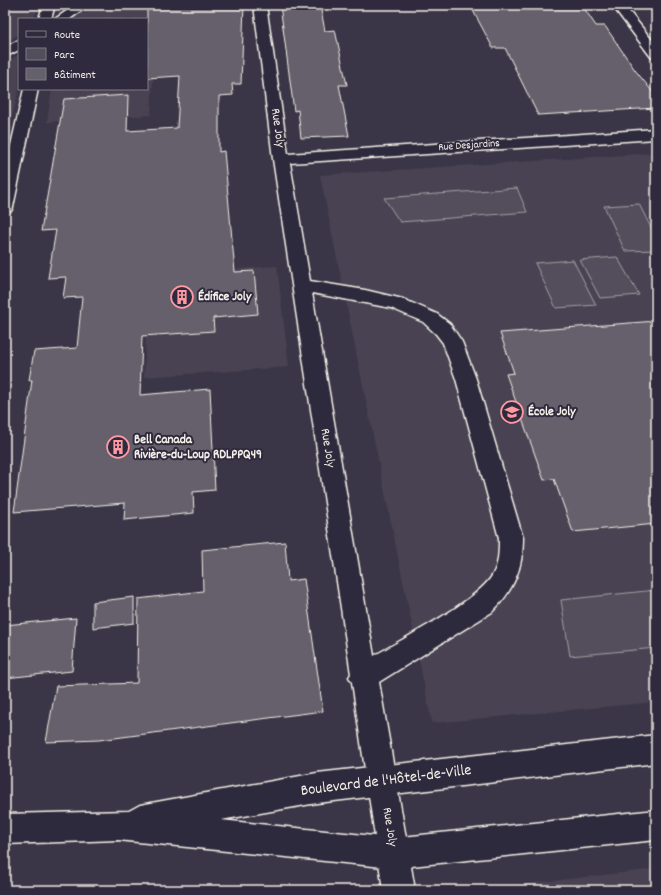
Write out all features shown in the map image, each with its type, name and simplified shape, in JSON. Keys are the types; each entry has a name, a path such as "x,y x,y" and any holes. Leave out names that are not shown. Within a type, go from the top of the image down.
{"street":[{"path":"45,18 49,5"},
{"path":"63,18 83,5"},
{"name":"Rue Joly","path":"260,5 281,159 363,677 399,890"},
{"path":"618,5 656,54"},
{"path":"5,53 18,45"},
{"path":"5,207 32,90"},
{"name":"Rue Desjardins","path":"281,159 656,134"},
{"path":"302,286 365,296 396,303 430,318 443,329 452,342 466,379 511,538 511,559 507,575 497,591 483,604 363,677"},
{"name":"Boulevard de l'Hôtel-de-Ville","path":"118,825 310,790 656,749"},
{"name":"Boulevard de l'Hôtel-de-Ville","path":"5,829 118,825 393,853 656,825"}],"shaded area":[{"path":"5,5 38,5 34,18 18,18 18,35 5,43"},
{"path":"90,5 197,5 156,25 151,115 47,122 52,90 148,90 148,18 70,18"},
{"path":"18,56 19,90 5,146 5,63"},
{"name":"École Joly","path":"656,153 656,702 432,723 320,175"},
{"path":"277,266 289,367 144,377 149,275"},
{"path":"656,869 656,890 476,890 482,889"}],"green space":[{"path":"517,188 527,212 400,222 384,198"},
{"path":"639,204 656,238 656,250 625,251 604,206"},
{"path":"617,257 639,295 600,298 580,260"},
{"path":"573,260 596,305 556,308 535,263"},
{"path":"656,590 656,648 570,656 561,600"}],"building":[{"path":"147,5 244,5 241,84 232,84 233,95 219,96 219,152 224,151 235,272 254,271 258,314 213,318 214,331 142,336 140,395 210,389 215,490 193,492 194,513 124,520 125,503 14,512 32,380 29,380 34,351 77,348 82,297 63,298 66,277 48,278 56,230 41,231 64,99 128,95 127,131 177,128 180,76 148,78"},
{"path":"280,5 320,5 325,31 335,30 347,85 339,85 349,136 301,138 298,110 294,111"},
{"path":"470,5 582,5 596,26 605,26 635,70 656,96 656,108 538,115 505,48 493,48"},
{"path":"656,321 656,524 573,532 554,479 544,480 506,374 514,373 500,333"},
{"path":"285,542 288,581 304,579 323,711 99,740 46,742 56,686 137,683 138,599 203,591 202,550"},
{"path":"134,597 134,623 93,628 93,602"},
{"path":"76,618 72,671 5,678 5,625"}],"place":[{"name":"Édifice Joly","path":"182,297"},
{"name":"École Joly","path":"512,412"},
{"name":"Bell Canada Rivière-du-Loup RDLPPQ49","path":"118,447"}]}
